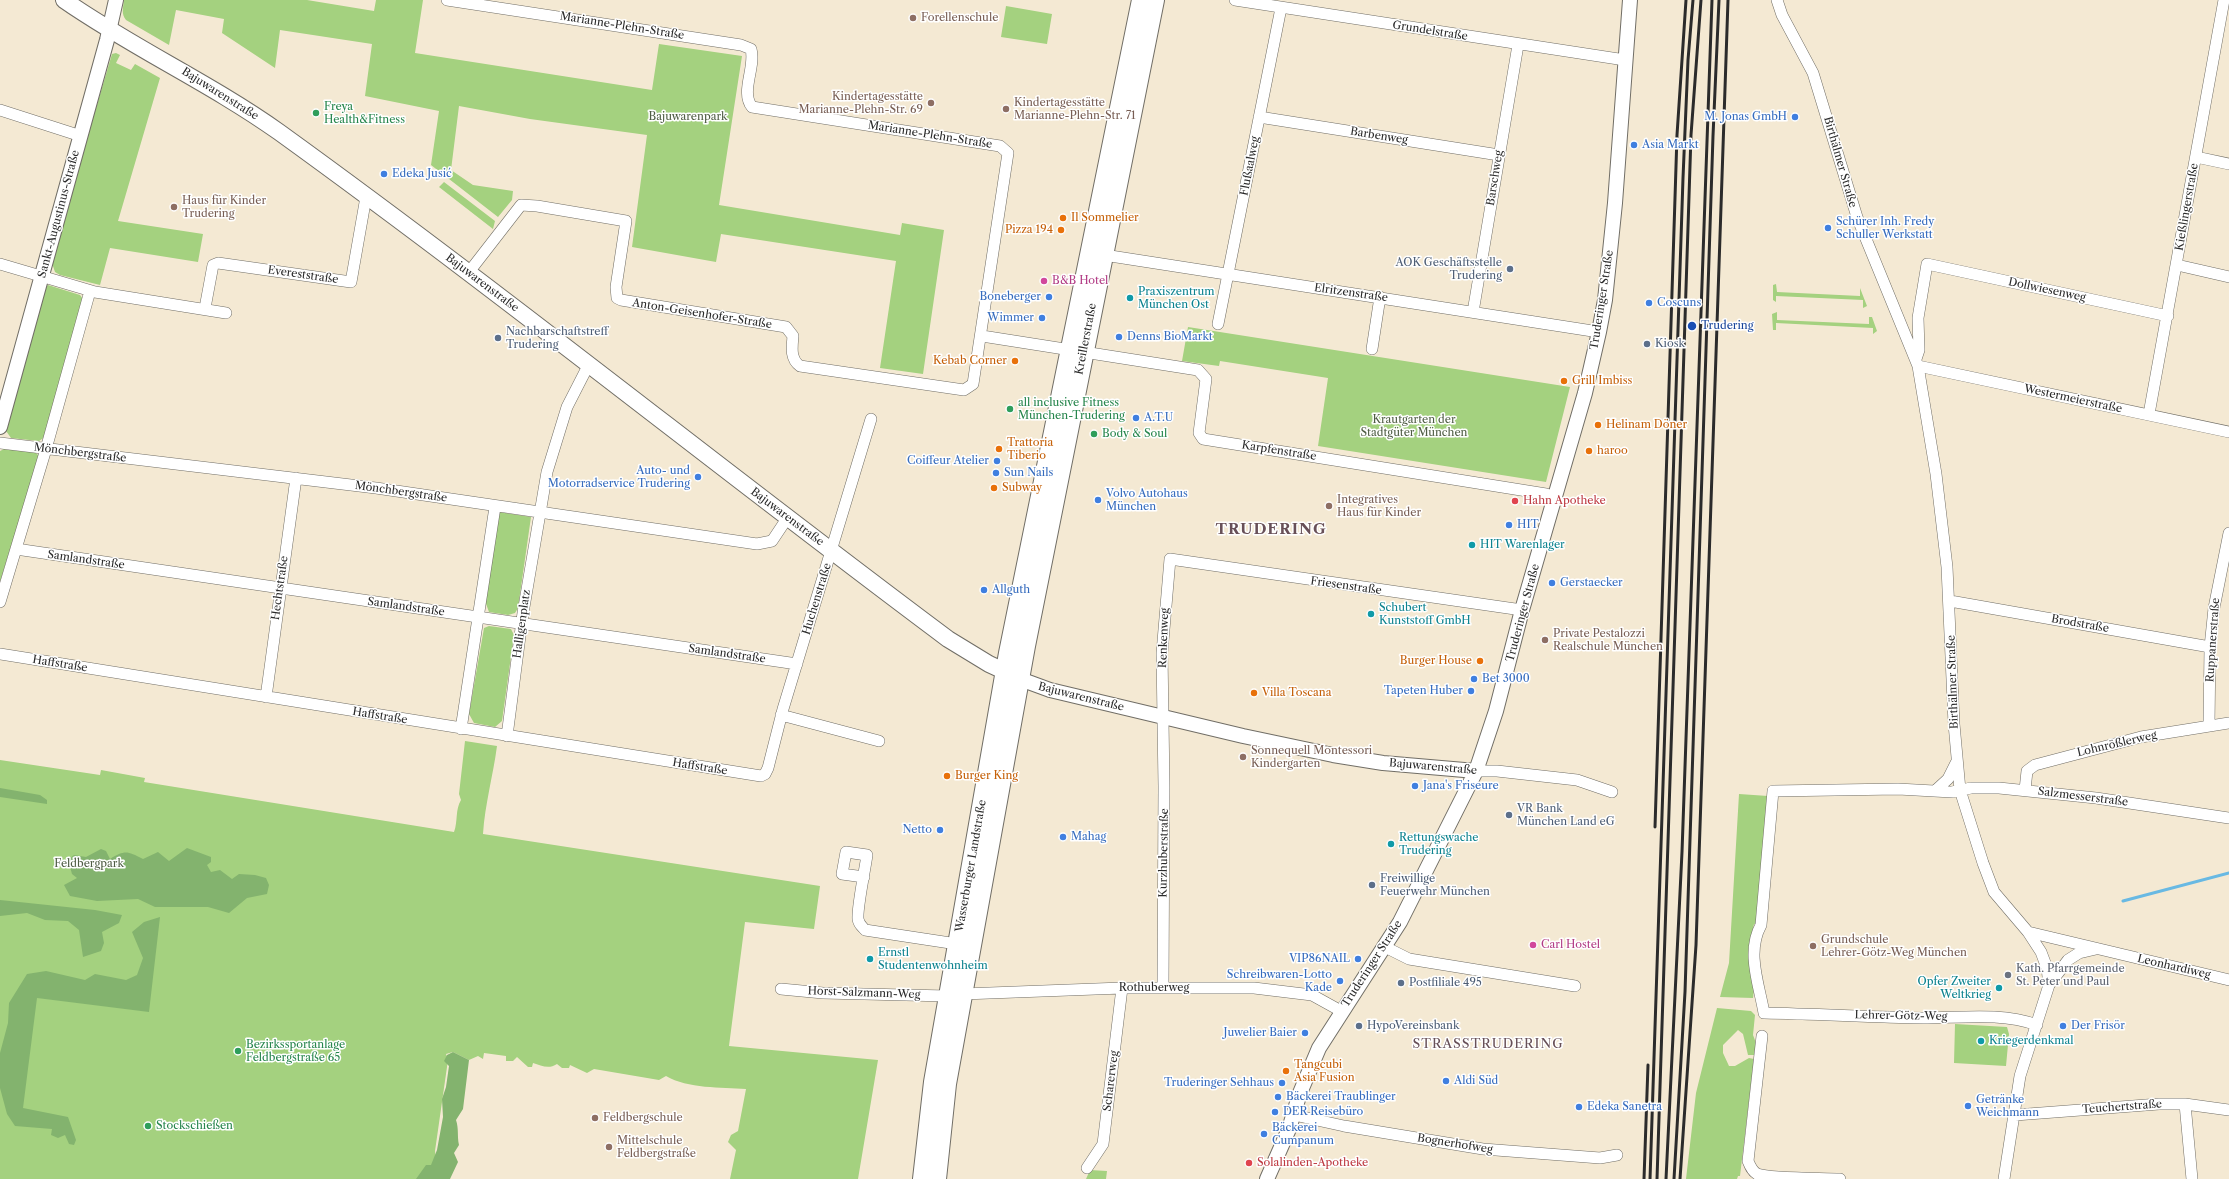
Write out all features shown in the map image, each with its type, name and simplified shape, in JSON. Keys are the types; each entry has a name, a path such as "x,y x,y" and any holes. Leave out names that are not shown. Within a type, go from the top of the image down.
{"main road":[{"name":"Bajuwarenstraße","path":"64,0 110,30 205,83 252,114 469,272 960,648 1013,675"},
{"name":"Kreillerstraße","path":"1013,675 1077,351 1141,0"},
{"name":"Kreillerstraße","path":"1077,351 1104,255 1155,0"},
{"name":"Wasserburger Landstraße","path":"937,1179 955,995 957,944 1013,675"},
{"name":"Wasserburger Landstraße","path":"922,1179 932,1082 955,995 1013,675"}],"street":[{"name":"Sankt-Augustinus-Straße","path":"0,427 5,393 42,276 110,30 116,0"},
{"name":"Marianne-Plehn-Straße","path":"447,0 742,45 751,49 754,58 747,98 752,107 1004,147 1007,150 1008,158 982,336"},
{"name":"Grundelstraße","path":"1236,0 1518,45 1625,60"},
{"name":"Truderinger Straße","path":"1267,1179 1294,1115 1312,1062 1341,1011 1385,947 1476,771 1500,700 1522,610 1556,497 1585,392 1605,300 1614,211 1630,0"},
{"name":"Birthälmer Straße","path":"1777,0 1782,16 1813,73 1857,217 1917,362 1936,474 1950,601 1956,763 1960,790 1987,876 1994,892 2028,932 2041,952 2047,968 2049,985"},
{"name":"Kießlingerstraße","path":"2149,414 2196,157 2225,24 2224,0"},
{"name":"Flußaalweg","path":"1218,324 1229,275 1281,8"},
{"name":"Barschweg","path":"1473,312 1518,45"},
{"path":"0,110 81,136"},
{"name":"Barbenweg","path":"1259,117 1499,155"},
{"path":"2196,157 2229,164"},
{"name":"Evereststraße","path":"204,308 213,265 218,263 351,282 366,198"},
{"name":"Anton-Geisenhofer-Straße","path":"469,272 519,207 526,205 626,221 616,288 617,298 625,302 786,327 793,336 793,356 795,363 800,366 964,390 973,384 982,336"},
{"name":"Elritzenstraße","path":"1104,255 1599,332"},
{"path":"0,264 90,290 226,312"},
{"name":"Birthälmer Straße","path":"1917,362 1920,350 1918,318 1927,264"},
{"name":"Dollwiesenweg","path":"1927,264 2168,316"},
{"path":"2177,265 2229,277"},
{"path":"0,602 46,449 90,290"},
{"path":"1372,349 1380,297"},
{"path":"1902,324 1918,318"},
{"path":"982,336 1077,351"},
{"name":"Karpfenstraße","path":"1077,351 1191,368 1203,373 1206,379 1199,433 1203,439 1543,493 1556,497"},
{"name":"Westermeierstraße","path":"1917,362 2229,432"},
{"name":"Halligenplatz","path":"507,736 522,623 547,472 560,426 589,364"},
{"name":"Huchenstraße","path":"761,776 765,774 768,768 781,715 871,419"},
{"name":"Mönchbergstraße","path":"0,443 296,478 757,544 772,541 788,517"},
{"name":"Hechtstraße","path":"266,697 296,478"},
{"path":"462,729 495,507"},
{"name":"Ruppanerstraße","path":"2209,724 2210,647 2214,608 2225,572 2229,533"},
{"name":"Samlandstraße","path":"16,549 797,664"},
{"name":"Friesenstraße","path":"1170,559 1522,610"},
{"name":"Renkenweg","path":"1163,717 1163,622 1170,559"},
{"name":"Brodstraße","path":"1950,601 2210,647"},
{"name":"Haffstraße","path":"0,654 761,776"},
{"name":"Bajuwarenstraße","path":"1013,675 1038,687 1333,755 1382,763 1476,771 1497,771 1577,780 1612,792"},
{"path":"781,715 879,741"},
{"name":"Kurzhuberstraße","path":"1163,717 1163,988"},
{"name":"Lohnrößlerweg","path":"2025,790 2027,772 2035,765 2134,739 2209,724 2229,723"},
{"path":"1936,790 1948,779 1956,763"},
{"name":"Salzmesserstraße","path":"1764,1013 1755,967 1754,951 1756,934 1761,925 1773,790 1936,790 1952,792 1992,788 2025,790 2096,798 2229,818"},
{"path":"864,877 858,918 860,925 865,930 957,944"},
{"name":"Leonhardiweg","path":"2028,932 2229,980"},
{"path":"1385,947 1409,959 1575,986"},
{"name":"Leonhardiweg","path":"2049,985 2068,960 2079,953 2096,949"},
{"path":"2004,1179 2020,1076 2049,985"},
{"name":"Rothuberweg","path":"955,995 1122,988 1254,988 1312,995 1341,1011"},
{"name":"Scharerweg","path":"1086,1168 1103,1144 1122,988"},
{"name":"Horst-Salzmann-Weg","path":"781,989 823,993 955,995"},
{"name":"Lehrer-Götz-Weg","path":"1764,1013 1921,1018 1999,1017 2020,1019 2037,1025"},
{"path":"1762,1036 1748,1161 1751,1169 1757,1174 1840,1179"},
{"path":"2185,1104 2192,1179"},
{"name":"Teuchertstraße","path":"2015,1115 2185,1104 2229,1110"},
{"name":"Bognerhofweg","path":"1294,1115 1344,1126 1483,1149 1600,1158 1617,1155"}],"green space":[{"name":"Bajuwarenpark","path":"124,0 307,0 374,11 376,0 423,0 415,53 652,90 659,44 742,56 719,205 900,235 902,223 944,230 923,374 880,368 896,261 721,234 716,262 632,247 647,135 530,119 459,106 451,170 473,185 513,191 512,200 498,217 431,165 439,111 365,96 372,44 280,30 275,68 222,33 224,19 176,10 169,45 124,18"},
{"path":"1006,6 1052,14 1047,44 1001,37"},
{"path":"116,53 120,55 116,63 131,70 135,64 160,78 118,221 203,234 198,262 110,248 100,285 60,275 55,272 51,260 112,54"},
{"path":"444,182 495,221 493,229 439,187"},
{"path":"1776,284 1777,292 1860,296 1860,288 1867,306 1863,308 1863,300 1776,296 1776,302 1773,300 1773,285"},
{"path":"48,285 80,295 83,299 45,437 39,441 11,438 4,428 43,289"},
{"path":"1777,312 1777,320 1869,324 1869,317 1872,317 1877,331 1873,334 1873,328 1776,323 1776,330 1773,330 1772,314"},
{"name":"Krautgarten der Stadtgüter München","path":"1188,327 1570,387 1546,482 1318,446 1328,378 1220,361 1219,366 1182,361"},
{"path":"4,449 35,452 39,456 0,582 0,451"},
{"path":"499,512 531,517 518,608 515,613 508,615 489,612 485,601"},
{"path":"489,626 511,629 514,635 502,721 495,727 474,723 469,714 484,628"},
{"name":"Feldbergpark","path":"465,741 497,746 485,812 483,834 820,886 814,929 745,922 729,1046 878,1060 858,1179 730,1179 736,1150 728,1142 731,1135 738,1131 746,1089 694,1085 666,1076 659,1080 594,1069 587,1073 570,1065 569,1068 562,1068 557,1064 548,1067 533,1063 532,1067 528,1067 517,1057 513,1061 506,1061 506,1056 484,1053 483,1059 478,1056 469,1060 453,1052 446,1054 448,1060 435,1151 438,1179 0,1179 0,760 100,775 101,770 145,778 144,782 454,832 458,808 461,800 459,794"},
{"path":"0,788 40,795 47,800 47,804 0,797"},
{"path":"1739,794 1768,796 1757,924 1754,924 1750,944 1755,982 1753,998 1720,997 1729,963"},
{"name":"Feldbergpark","path":"187,848 211,857 211,862 207,865 211,872 220,870 232,879 239,874 255,875 266,878 269,885 267,894 247,898 229,913 208,907 155,907 138,899 97,901 70,896 64,885 77,878 72,874 68,860 74,855 86,857 101,849 106,851 110,859 119,854 129,853 143,859 158,852 169,861"},
{"path":"0,900 95,910 122,915 119,923 102,932 104,943 101,951 83,957 79,930 68,921 45,920 27,913 0,916"},
{"path":"160,917 149,1012 37,998 23,1108 68,1117 76,1140 74,1145 69,1144 65,1135 58,1138 51,1135 52,1129 15,1126 7,1114 0,1088 0,1053 8,1023 9,1003 27,974 46,971 85,980 95,974 126,980 137,975 143,958 132,932 144,922"},
{"path":"1717,1008 1751,1011 1755,1015 1753,1035 1756,1043 1754,1055 1748,1055 1743,1034 1738,1030 1723,1045 1723,1053 1729,1066 1735,1066 1749,1058 1754,1059 1740,1176 1738,1176 1737,1179 1686,1179 1696,1093"},
{"path":"1955,1024 2007,1027 2009,1034 2006,1066 1954,1063"},
{"path":"453,1052 469,1060 463,1109 456,1120 459,1145 454,1153 458,1162 450,1179 416,1179 426,1165 431,1165 437,1150 443,1117 442,1099 446,1087 449,1066 444,1061 447,1055"},
{"path":"1090,1170 1107,1171 1106,1179 1086,1179"}],"waterway":[{"path":"2123,901 2229,873"}],"railway":[{"path":"1655,827 1677,135 1686,0"},
{"path":"1650,1179 1683,178 1688,60 1693,0"},
{"path":"1657,1179 1691,135 1701,0"},
{"path":"1666,1179 1682,852 1712,0"},
{"path":"1674,1179 1685,992 1713,136 1719,0"},
{"path":"1680,1179 1696,945 1728,0"},
{"path":"1644,1179 1648,1065"}],"place":[{"name":"Forellenschule","path":"913,18"},
{"name":"Kindertagesstätte Marianne-Plehn-Str. 69","path":"931,103"},
{"name":"Kindertagesstätte Marianne-Plehn-Str. 71","path":"1006,109"},
{"name":"Freya Health&Fitness","path":"316,113"},
{"name":"M. Jonas GmbH","path":"1795,117"},
{"name":"Asia Markt","path":"1634,145"},
{"name":"Edeka Jusić","path":"384,174"},
{"name":"Haus für Kinder Trudering","path":"174,207"},
{"name":"Il Sommelier","path":"1063,218"},
{"name":"Schürer Inh. Fredy Schuller Werkstatt","path":"1828,228"},
{"name":"Pizza 194","path":"1061,230"},
{"name":"AOK Geschäftsstelle Trudering","path":"1510,269"},
{"name":"B&B Hotel","path":"1044,281"},
{"name":"Boneberger","path":"1049,297"},
{"name":"Praxiszentrum München Ost","path":"1130,298"},
{"name":"Coscuns","path":"1649,303"},
{"name":"Wimmer","path":"1042,318"},
{"name":"Trudering","path":"1692,326"},
{"name":"Denns BioMarkt","path":"1119,337"},
{"name":"Nachbarschaftstreff Trudering","path":"498,338"},
{"name":"Kiosk","path":"1647,344"},
{"name":"Kebab Corner","path":"1015,361"},
{"name":"Grill Imbiss","path":"1564,381"},
{"name":"all inclusive Fitness München-Trudering","path":"1010,409"},
{"name":"A.T.U","path":"1136,418"},
{"name":"Helinam Döner","path":"1598,425"},
{"name":"Body & Soul","path":"1094,434"},
{"name":"Trattoria Tiberio","path":"999,449"},
{"name":"haroo","path":"1589,451"},
{"name":"Coiffeur Atelier","path":"997,461"},
{"name":"Sun Nails","path":"996,473"},
{"name":"Auto- und Motorradservice Trudering","path":"698,477"},
{"name":"Subway","path":"994,488"},
{"name":"Volvo Autohaus München","path":"1098,500"},
{"name":"Hahn Apotheke","path":"1515,501"},
{"name":"Integratives Haus für Kinder","path":"1329,506"},
{"name":"HIT","path":"1509,525"},
{"name":"HIT Warenlager","path":"1472,545"},
{"name":"Gerstaecker","path":"1552,583"},
{"name":"Allguth","path":"984,590"},
{"name":"Schubert Kunststoff GmbH","path":"1371,614"},
{"name":"Private Pestalozzi Realschule München","path":"1545,640"},
{"name":"Burger House","path":"1480,661"},
{"name":"Bet 3000","path":"1474,679"},
{"name":"Tapeten Huber","path":"1471,691"},
{"name":"Villa Toscana","path":"1254,693"},
{"name":"Sonnequell Montessori Kindergarten","path":"1243,757"},
{"name":"Burger King","path":"947,776"},
{"name":"Jana's Friseure","path":"1415,786"},
{"name":"VR Bank München Land eG","path":"1509,815"},
{"name":"Netto","path":"940,830"},
{"name":"Mahag","path":"1063,837"},
{"name":"Rettungswache Trudering","path":"1391,844"},
{"name":"Freiwillige Feuerwehr München","path":"1372,885"},
{"name":"Carl Hostel","path":"1533,945"},
{"name":"Grundschule Lehrer-Götz-Weg München","path":"1813,946"},
{"name":"Ernstl Studentenwohnheim","path":"870,959"},
{"name":"VIP86NAIL","path":"1358,959"},
{"name":"Kath. Pfarrgemeinde St. Peter und Paul","path":"2008,975"},
{"name":"Schreibwaren-Lotto Kade","path":"1340,981"},
{"name":"Postfiliale 495","path":"1401,983"},
{"name":"Opfer Zweiter Weltkrieg","path":"1999,988"},
{"name":"HypoVereinsbank","path":"1359,1026"},
{"name":"Der Frisör","path":"2063,1026"},
{"name":"Juwelier Baier","path":"1305,1033"},
{"name":"Kriegerdenkmal","path":"1981,1041"},
{"name":"Bezirkssportanlage Feldbergstraße 65","path":"238,1051"},
{"name":"Tangcubi Asia Fusion","path":"1286,1071"},
{"name":"Aldi Süd","path":"1446,1081"},
{"name":"Truderinger Sehhaus","path":"1282,1083"},
{"name":"Bäckerei Traublinger","path":"1278,1097"},
{"name":"Getränke Weichmann","path":"1968,1106"},
{"name":"Edeka Sanetra","path":"1579,1107"},
{"name":"DER Reisebüro","path":"1275,1112"},
{"name":"Feldbergschule","path":"595,1118"},
{"name":"Stockschießen","path":"148,1126"},
{"name":"Bäckerei Cumpanum","path":"1264,1134"},
{"name":"Mittelschule Feldbergstraße","path":"609,1147"},
{"name":"Solalinden-Apotheke","path":"1249,1163"}],"district":[{"name":"TRUDERING","path":"1271,530"},
{"name":"STRASSTRUDERING","path":"1488,1044"}]}
